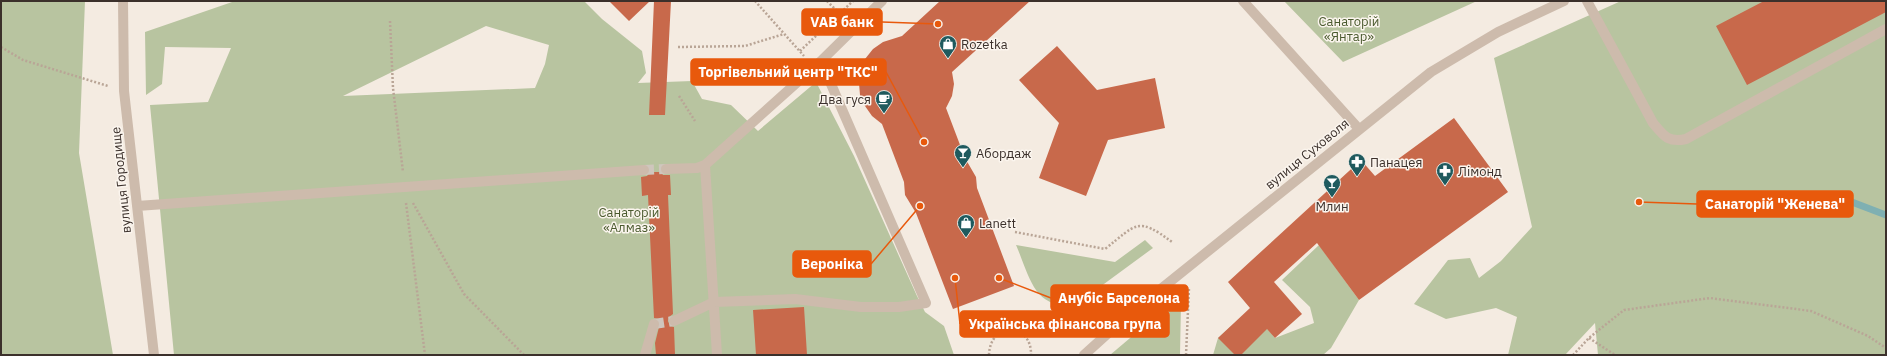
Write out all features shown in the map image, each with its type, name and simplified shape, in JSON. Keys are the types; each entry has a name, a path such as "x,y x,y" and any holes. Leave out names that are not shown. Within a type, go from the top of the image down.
{"street":[{"name":"вулиця Городище","path":"123,1 124,91 154,355"},
{"path":"666,169 697,168 705,166 817,64 882,1"},
{"path":"1243,1 1359,129"},
{"name":"вулиця Суховоля","path":"1084,355 1126,317 1431,72 1466,50 1564,1"},
{"path":"1587,1 1653,123 1666,138 1677,141 1686,139 1886,29"},
{"path":"674,321 714,302 795,299 862,307 899,307 926,303 817,64"},
{"path":"705,166 717,355"},
{"path":"137,206 644,170"},
{"path":"645,355 654,324"}],"path":[{"path":"755,1 800,51 817,64"},
{"path":"827,1 840,14"},
{"path":"800,51 853,1"},
{"path":"678,47 745,46 784,34"},
{"path":"1,47 23,60 124,91"},
{"path":"679,96 695,121"},
{"path":"405,187 464,294 524,355"},
{"path":"1015,232 1105,249 1131,228 1145,226 1153,228 1172,242"},
{"path":"1186,355 1189,284"},
{"path":"1573,355 1588,338 1624,310 1710,298 1811,311 1868,336 1886,348"},
{"path":"989,355 989,346 992,339 998,333 1006,330 1015,330 1023,333 1028,340 1032,347 1031,355"},
{"path":"1588,338 1615,355"}],"green space":[{"path":"1,1 85,1 79,153 113,355 1,355"},
{"name":"Санаторій «Алмаз»","path":"235,1 584,1 602,19 642,51 646,73 638,83 692,81 702,99 731,105 758,131 816,82 854,156 925,312 944,326 954,355 174,355 150,105 208,102 231,48 165,47 162,84 146,95 145,32","holes":["486,26 549,45 545,64 535,88 343,96"]},
{"name":"Санаторій «Янтар»","path":"1284,1 1477,1 1343,62"},
{"path":"1621,1 1886,1 1886,355 1598,355 1595,323 1565,355 1508,355 1517,317 1496,308 1446,319 1414,304 1448,260 1470,258 1479,278 1501,261 1532,227 1494,58"},
{"path":"1145,240 1153,248 1074,306 1060,305 1050,302 1041,296 1030,279 1016,245 1115,262"},
{"path":"1319,245 1359,300 1331,348 1323,355 1213,355 1218,338 1230,327 1253,312 1275,338 1314,323 1310,307 1282,280"},
{"path":"1175,300 1180,300 1181,303 1180,355 1110,355"}],"building":[{"path":"609,1 650,1 629,21"},
{"path":"654,1 671,1 665,115 649,115"},
{"path":"940,1 1030,1 952,72 954,84 952,96 946,108 965,158 976,177 977,188 1014,286 953,309 916,213 905,195 904,182 882,124 872,116 865,106 860,95 859,83 860,70 865,59 873,49 883,42 902,36"},
{"path":"1764,1 1886,1 1886,12 1747,85 1716,26"},
{"path":"1057,46 1097,90 1155,78 1165,128 1108,140 1086,196 1039,178 1059,123 1019,80"},
{"path":"1454,118 1508,192 1359,300 1317,243 1274,282 1302,314 1275,338 1267,329 1241,355 1235,355 1218,338 1250,308 1228,282 1361,160 1375,176"},
{"path":"650,172 661,172 663,175 670,175 671,195 668,195 673,314 669,317 668,321 670,326 674,327 675,355 656,355 655,343 660,323 658,319 654,318 648,195 642,196 641,177 647,176"},
{"path":"804,307 807,355 756,355 753,310"}],"waterway":[{"path":"1844,199 1886,215"}],"tunnel":[{"path":"644,170 666,169"},
{"path":"654,324 674,321"}],"place":[{"name":"VAB банк","path":"938,24"},
{"name":"Rozetka","path":"948,59"},
{"name":"Два гуся","path":"884,114"},
{"name":"Торгівельний центр \"ТКС\"","path":"924,142"},
{"name":"Абордаж","path":"963,168"},
{"name":"Панацея","path":"1357,177"},
{"name":"Лімонд","path":"1445,186"},
{"name":"Млин","path":"1332,198"},
{"name":"Санаторій \"Женева\"","path":"1639,202"},
{"name":"Вероніка","path":"920,206"},
{"name":"Lanett","path":"966,238"},
{"name":"Українська фінансова група","path":"955,278"},
{"name":"Анубіс Барселона","path":"999,278"}]}
